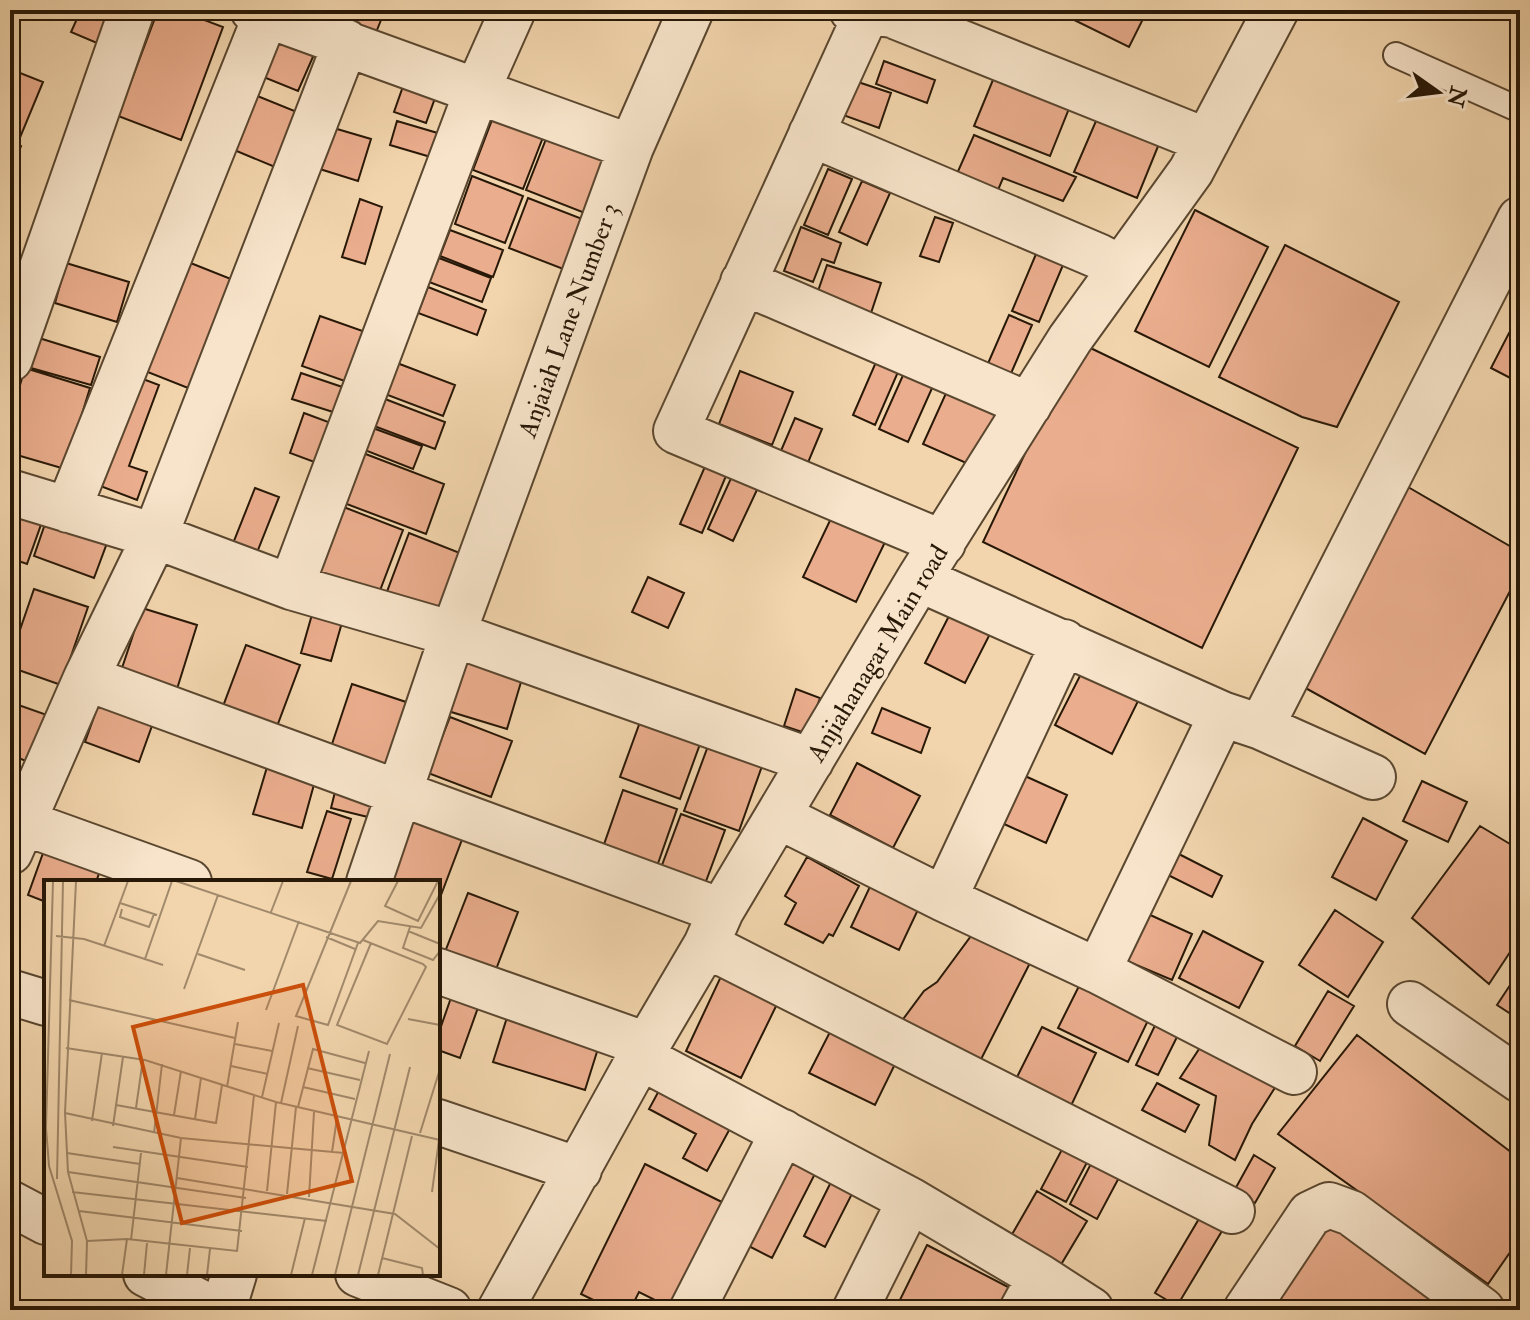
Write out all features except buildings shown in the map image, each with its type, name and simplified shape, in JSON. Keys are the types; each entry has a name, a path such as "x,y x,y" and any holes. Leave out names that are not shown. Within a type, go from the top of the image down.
{"street":[{"path":"10,359 132,10"},
{"path":"291,587 477,91 513,10"},
{"name":"Anjaiah Lane Number 3","path":"370,880 453,634 631,147 691,10"},
{"name":"Anjiahanagar Main road","path":"500,1310 778,816 931,561 1070,339 1191,171 1276,10"},
{"path":"1207,141 892,15 862,11 811,134 676,431 931,561 1064,642 1373,777"},
{"path":"68,510 262,12 631,147"},
{"path":"181,880 16,837 86,678 155,536 346,42"},
{"path":"811,134 1121,268"},
{"path":"1098,971 1520,219"},
{"path":"743,282 1029,405"},
{"path":"10,492 155,536 291,587 453,634 811,761"},
{"path":"944,899 1064,642"},
{"path":"86,678 398,794 713,928 1232,1211"},
{"path":"778,816 1098,971 1294,1072"},
{"path":"440,972 644,1051 783,1132 910,1200 1031,1293 1091,1310"},
{"path":"10,992 44,1002"},
{"path":"1410,1004 1520,1080"},
{"path":"440,1123 579,1170"},
{"path":"692,1310 783,1132"},
{"path":"855,1310 910,1200"},
{"path":"10,1203 44,1221"},
{"path":"1246,1310 1310,1214 1329,1205 1351,1213 1482,1310"},
{"path":"150,1276 215,1310"},
{"path":"223,1310 233,1276"},
{"path":"363,1276 449,1310"}],"lane":[{"path":"1396,55 1520,110"}]}
